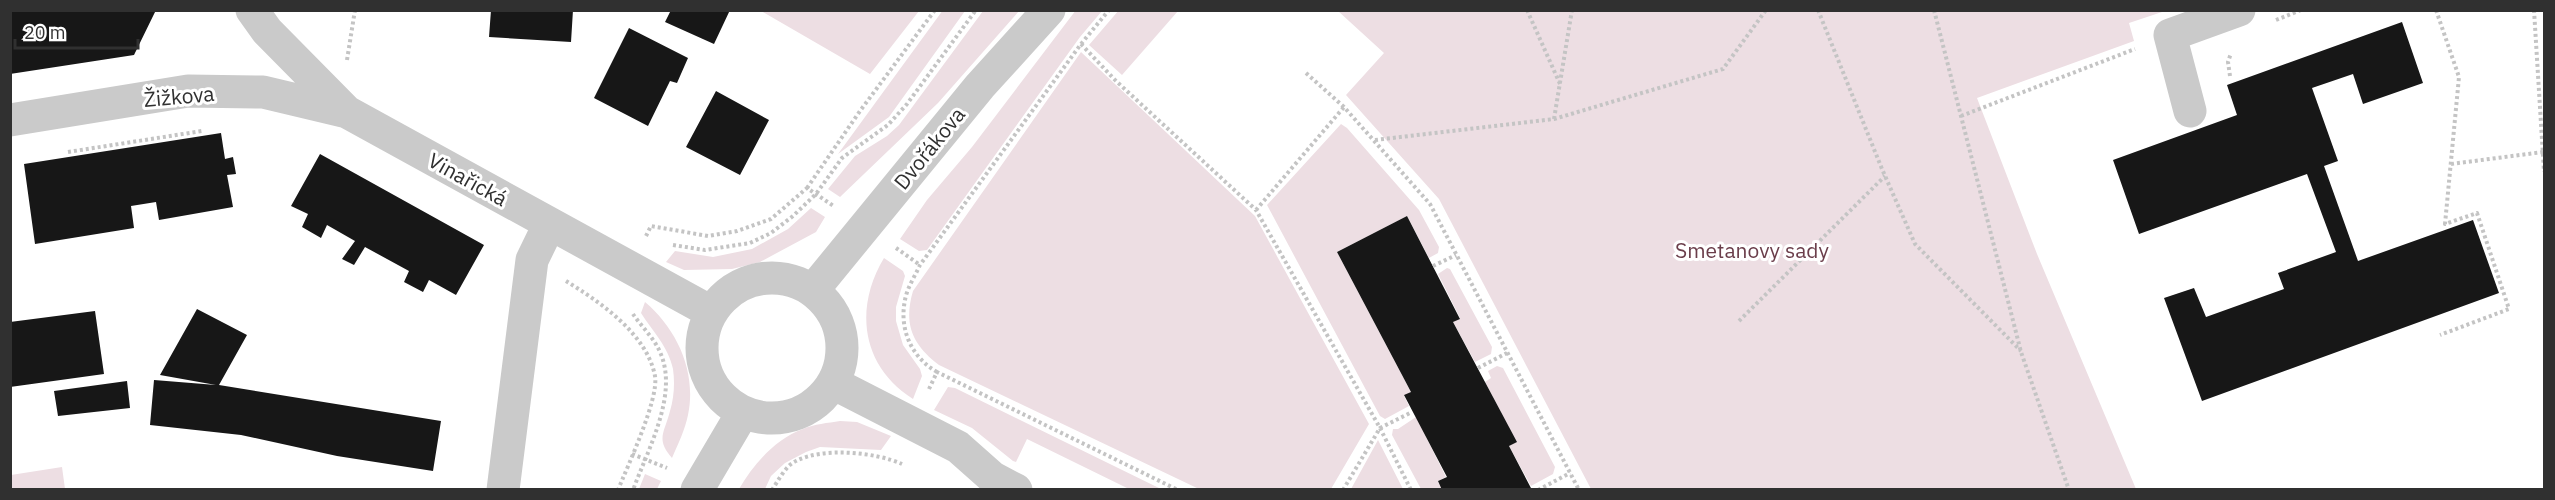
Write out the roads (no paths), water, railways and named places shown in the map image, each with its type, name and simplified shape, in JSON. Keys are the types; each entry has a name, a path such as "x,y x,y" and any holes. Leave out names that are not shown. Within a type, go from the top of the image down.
{"street":[{"name":"Vinařická","path":"252,10 267,31 347,112 711,312"},
{"name":"Dvořákova","path":"813,290 980,86 1049,10"},
{"path":"2190,111 2170,35 2239,10"},
{"name":"Žižkova","path":"10,120 188,91 263,92 347,112"},
{"path":"503,489 532,260 549,225"},
{"path":"769,277 792,280 813,290 831,309 841,332 842,359 833,383 816,402 793,415 768,418 743,412 723,398 709,379 702,357 702,333 711,312 726,294 746,282 769,277"},
{"path":"833,383 958,447 993,478 1016,489"},
{"path":"697,489 743,412"}],"park label":[{"name":"Smetanovy sady","path":"1752,250"}]}
